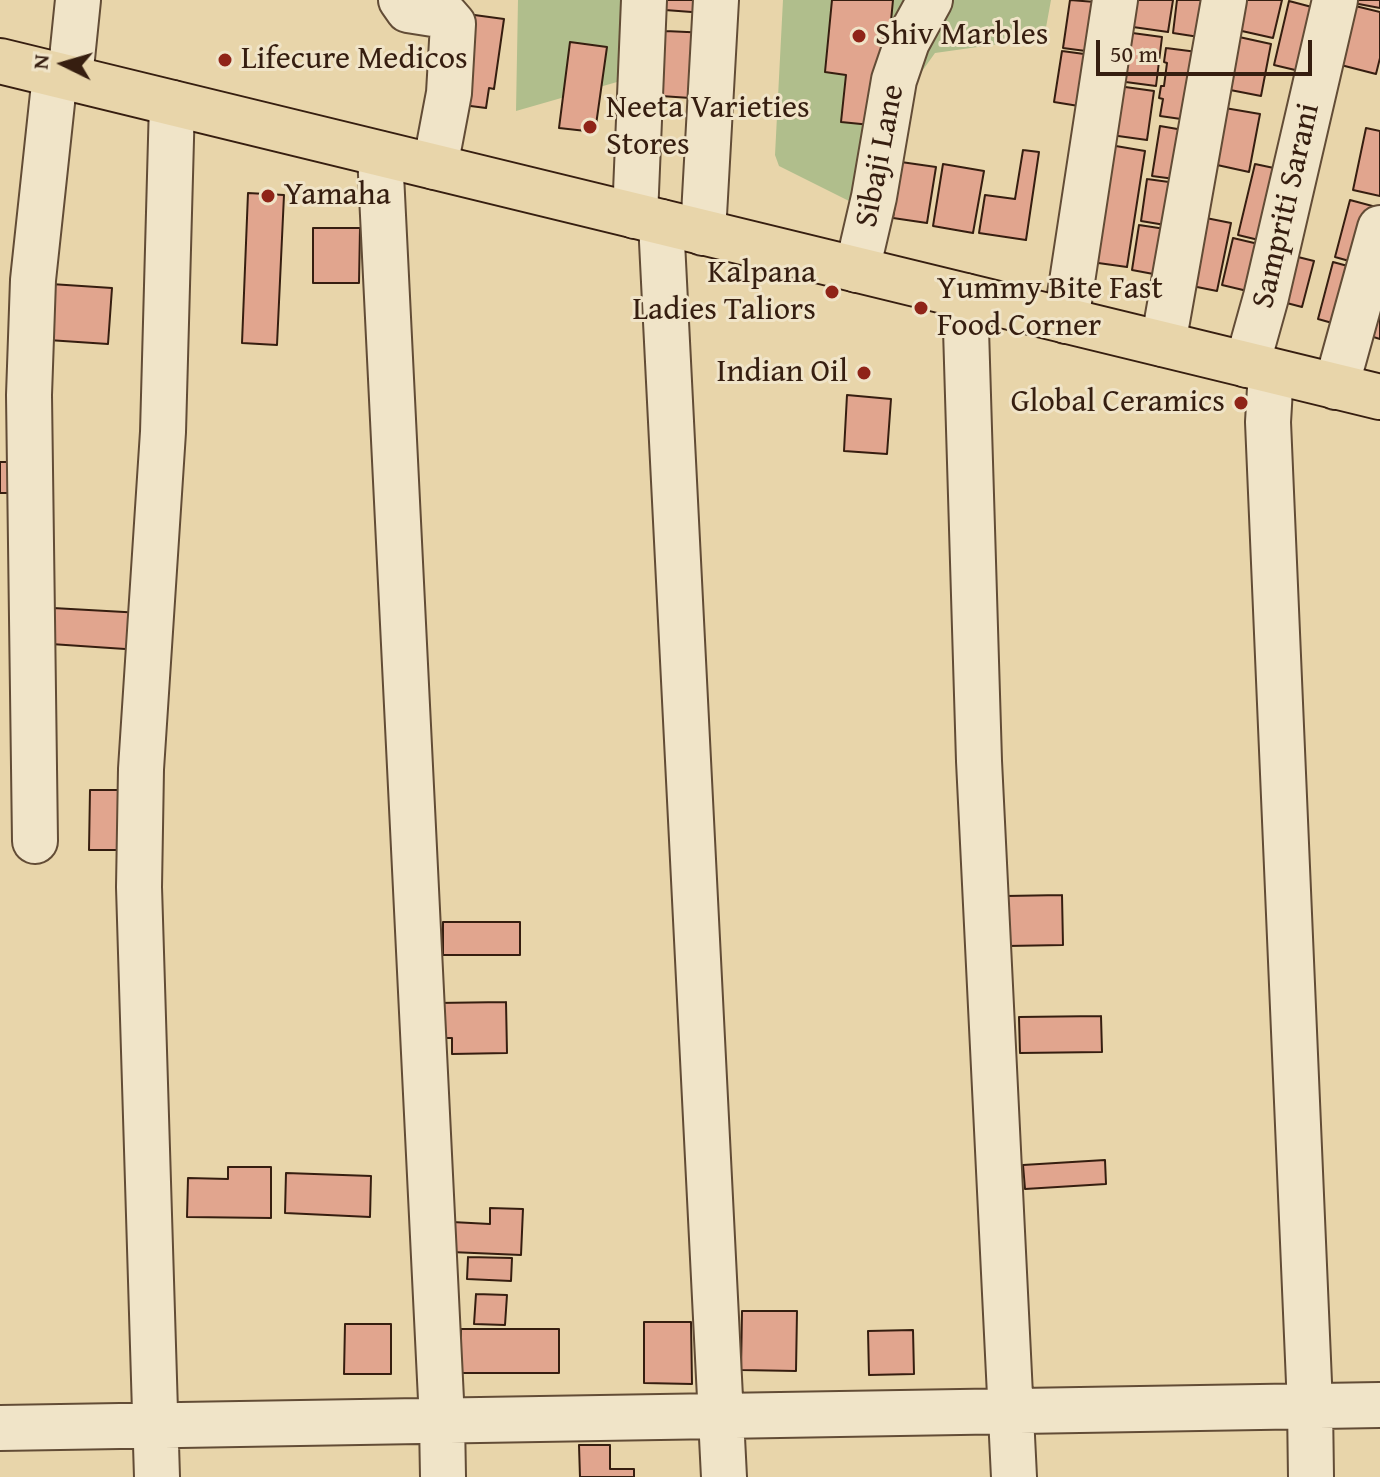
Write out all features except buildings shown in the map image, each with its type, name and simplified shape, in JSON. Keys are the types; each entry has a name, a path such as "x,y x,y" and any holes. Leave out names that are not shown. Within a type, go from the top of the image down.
{"main road":[{"path":"43,88 171,135 382,191 435,167 648,219 705,191 865,234 965,296 1071,285 1169,310 1260,342 1345,354 1380,397"}],"street":[{"path":"401,0 408,10 442,14 451,20 453,28 446,109 435,167"},
{"path":"644,0 639,147 648,219 664,289 724,1477"},
{"path":"705,191 716,0"},
{"name":"Sibaji Lane","path":"865,234 894,80 907,42 930,0"},
{"path":"1071,285 1115,0"},
{"path":"1169,310 1224,0"},
{"name":"Sampriti Sarani","path":"1311,1477 1268,422 1260,342 1335,0"},
{"path":"35,841 29,395 33,280 43,88 77,14"},
{"path":"157,1477 139,887 142,740 163,432 171,135"},
{"path":"382,191 443,1477"},
{"path":"1345,354 1380,228"},
{"path":"965,296 979,761 1014,1477"},
{"path":"0,1428 1380,1405"}],"green space":[{"path":"518,0 626,0 624,80 516,111"},
{"path":"783,0 1051,0 1045,33 1006,43 935,53 920,74 885,195 853,203 779,166 775,155"}],"place":[{"name":"Shiv Marbles","path":"859,36"},
{"name":"Lifecure Medicos","path":"225,60"},
{"name":"Neeta Varieties Stores","path":"590,127"},
{"name":"Yamaha","path":"268,196"},
{"name":"Kalpana Ladies Taliors","path":"832,292"},
{"name":"Yummy Bite Fast Food Corner","path":"921,308"},
{"name":"Indian Oil","path":"864,373"},
{"name":"Global Ceramics","path":"1241,403"}]}
